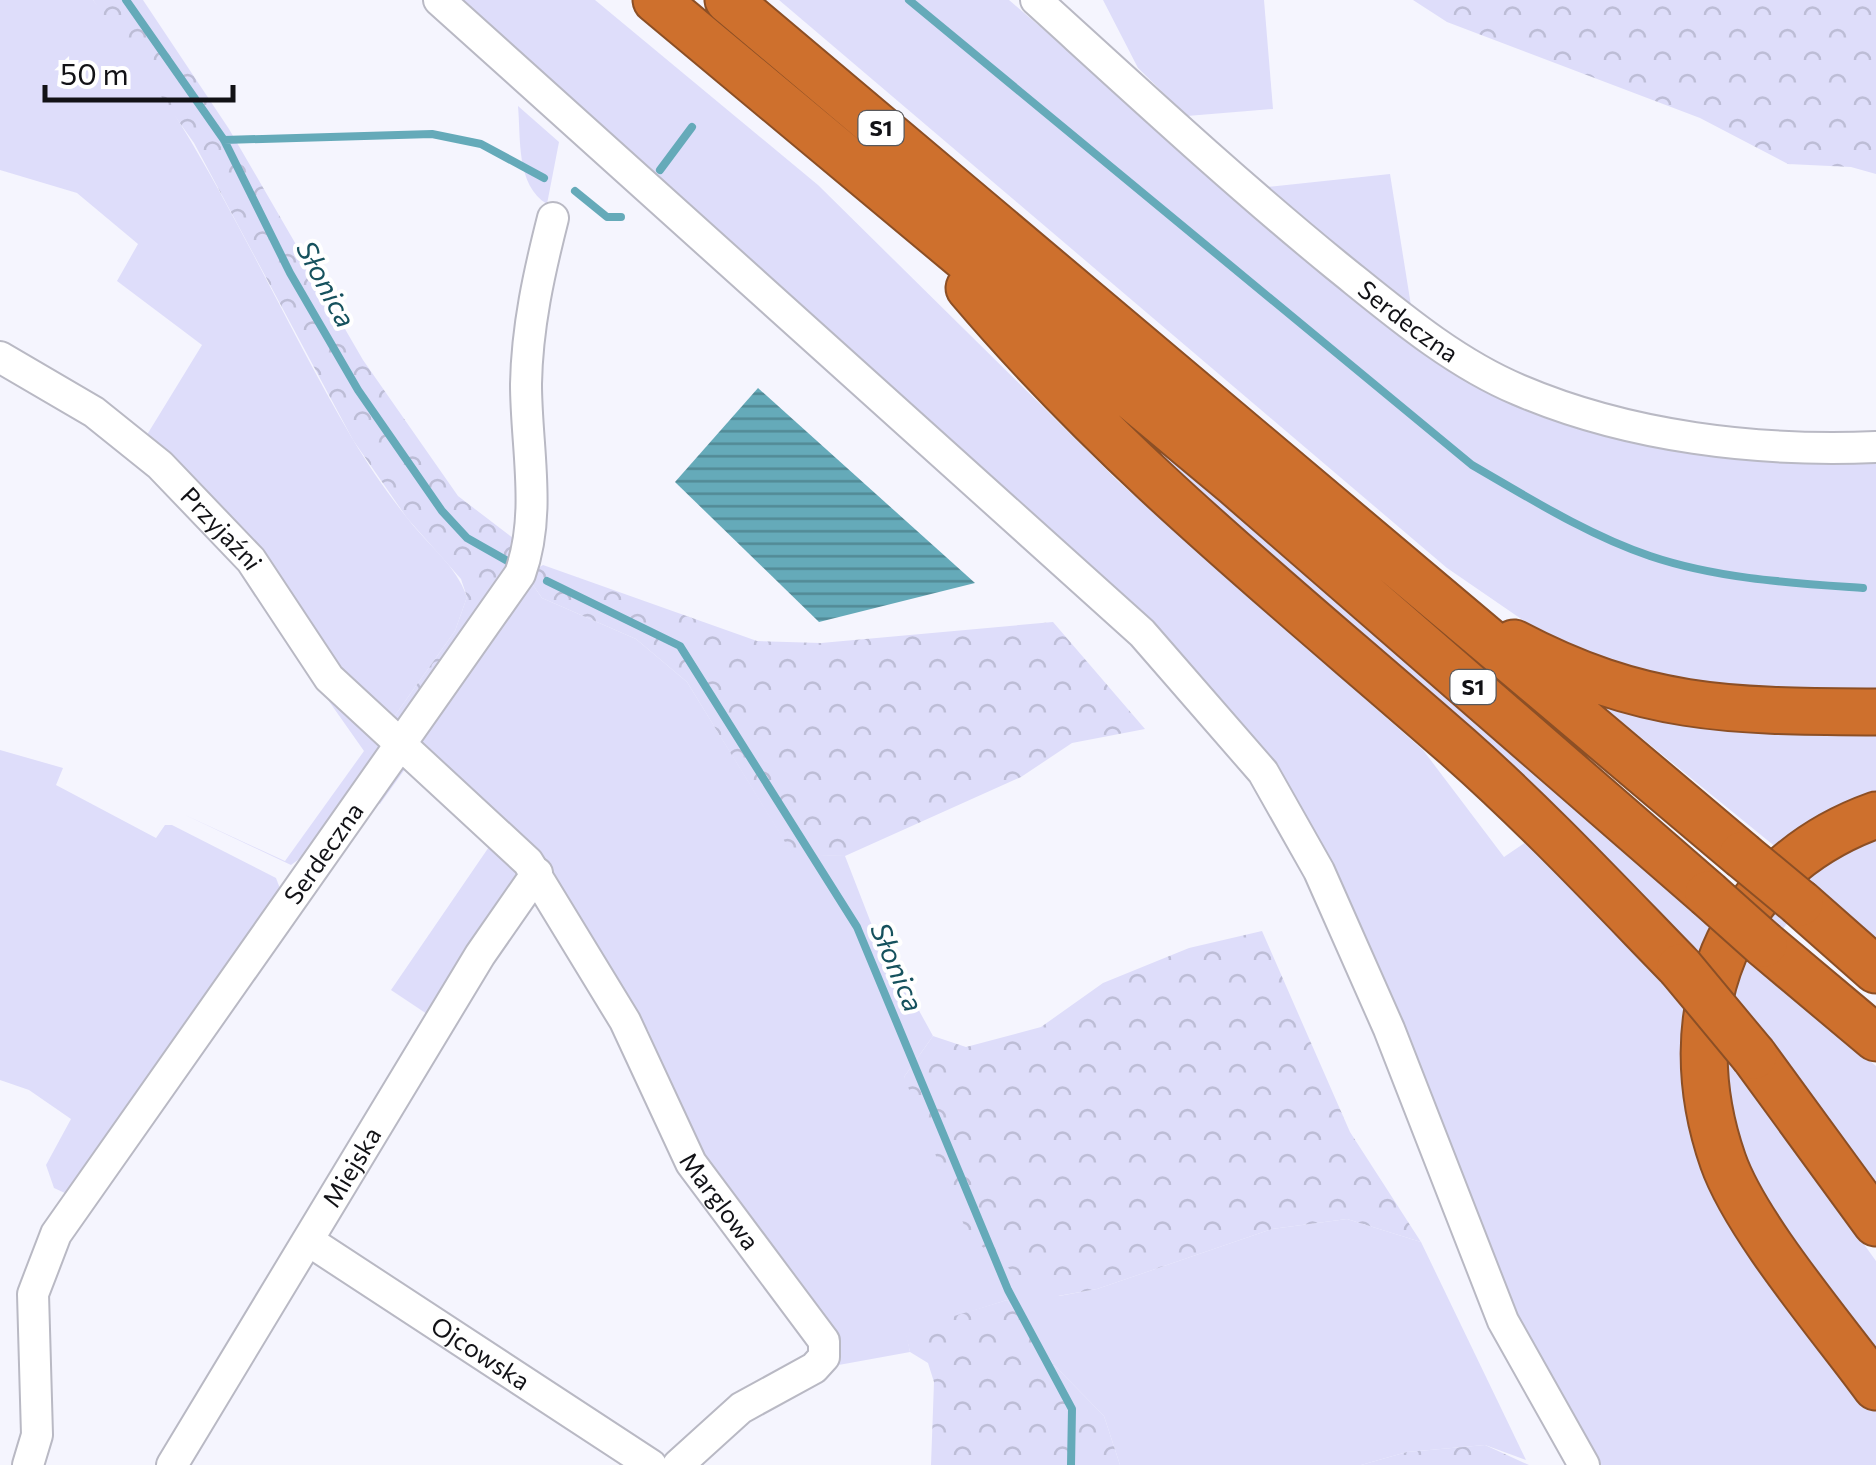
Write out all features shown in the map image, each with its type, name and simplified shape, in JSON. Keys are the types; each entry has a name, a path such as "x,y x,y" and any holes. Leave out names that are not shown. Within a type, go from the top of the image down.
{"highway":[{"name":"S1","path":"656,0 1235,483 1876,1038"},
{"name":"S1","path":"728,0 1876,970"},
{"path":"890,195 1032,363 1094,428 1210,536 1462,751 1680,967 1754,1056 1876,1222"},
{"path":"1455,612 1544,659 1614,688 1676,704 1750,711 1876,712"},
{"path":"1876,815 1822,838 1784,867 1747,908 1717,963 1704,1023 1705,1092 1724,1164 1758,1224 1876,1388"}],"street":[{"path":"439,0 1142,633 1263,772 1319,871 1389,1029 1503,1321 1584,1465"},
{"name":"Serdeczna","path":"1036,0 1249,194 1376,298 1446,349 1517,390 1596,416 1678,434 1820,450 1876,448"},
{"name":"Serdeczna","path":"28,1465 37,1435 33,1294 56,1234 505,598 528,554 532,515 528,356 537,287 554,218"},
{"name":"Przyjaźni","path":"0,357 94,412 160,465 250,560 329,678 538,873"},
{"name":"Miejska","path":"172,1465 480,955 538,873"},
{"name":"Marglowa","path":"538,873 625,1020 691,1163 824,1341 824,1357 814,1368 741,1408 678,1465"},
{"name":"Ojcowska","path":"309,1241 651,1465"}],"green space":[{"path":"0,0 93,0 168,103 201,158 365,459 462,586 467,597 455,631 391,721 357,695 145,438 202,345 117,281 138,244 77,193 0,170"},
{"path":"93,0 143,0 229,129 363,360 458,496 522,545 398,728 391,721 455,631 467,597 461,579 407,518 353,440 194,143"},
{"path":"461,0 595,0 818,185 1119,482 1423,750 1504,857 1529,840 1648,962 1694,1020 1692,1058 1876,1408 1876,1465 1594,1465 1515,1312 1290,796 1236,717"},
{"path":"779,0 1009,0 1406,340 1502,396 1876,456 1876,703 1685,692 1559,645 1447,568"},
{"path":"1103,0 1264,0 1273,109 1187,116 1138,68"},
{"path":"1413,0 1876,0 1876,174 1851,167 1788,164 1700,118 1447,22"},
{"path":"518,106 559,142 547,204 537,196 525,174"},
{"path":"1390,174 1412,312 1258,188"},
{"path":"1059,360 1721,928 1705,967 1222,519"},
{"path":"543,565 757,641 821,643 1053,622 1145,729 1072,743 1021,777 845,856 793,855 687,682 636,639 542,598 526,575"},
{"path":"526,575 542,598 636,639 687,682 793,854 845,856 871,923 933,1036 904,1077 1059,1296 1097,1289 1272,1229 1347,1219 1421,1242 1526,1460 1485,1445 1407,1452 1361,1465 1120,1465 1104,1416 1055,1366 1007,1300 906,1332 910,1352 833,1366 714,1189 654,1070 656,1051 648,1030 619,1001 548,877 414,747"},
{"path":"295,653 377,740 383,756 321,843 291,865 183,814 285,861 364,751"},
{"path":"1585,692 1876,731 1876,802 1782,852"},
{"path":"0,750 63,768 56,785 156,838 165,825 172,825 276,878 281,891 67,1194 54,1188 46,1165 71,1119 29,1090 0,1080"},
{"path":"404,758 524,867 526,876 296,1250 290,1250 433,1018 391,990 493,841 408,765 380,804 370,797 393,765"},
{"path":"1876,831 1876,941 1814,888 1756,964 1876,1066 1876,1188 1747,1081 1876,1261 1876,1363 1756,1188 1726,1107 1726,1007 1756,925 1842,844"},
{"path":"1262,931 1350,1132 1421,1242 1347,1219 1272,1229 1097,1289 1058,1296 1023,1280 968,1235 904,1077 933,1036 966,1047 1041,1027 1103,983 1189,948"},
{"path":"1007,1300 1055,1366 1104,1416 1120,1465 931,1465 934,1382 928,1363 910,1352 905,1331"},
{"path":"1485,1445 1529,1465 1361,1465 1407,1452"}],"shaded area":[{"path":"758,388 975,583 819,622 675,482"}],"waterway":[{"name":"Słonica","path":"126,0 224,140 290,273 358,390 442,511 467,538 513,564"},
{"path":"909,0 1472,465 1581,527 1650,556 1729,575 1863,588"},
{"path":"660,170 692,127"},
{"path":"224,140 432,134 481,144 544,178"},
{"path":"575,191 607,217 621,217"},
{"name":"Słonica","path":"547,581 680,646 857,927 1008,1290 1072,1409 1071,1465"}]}
